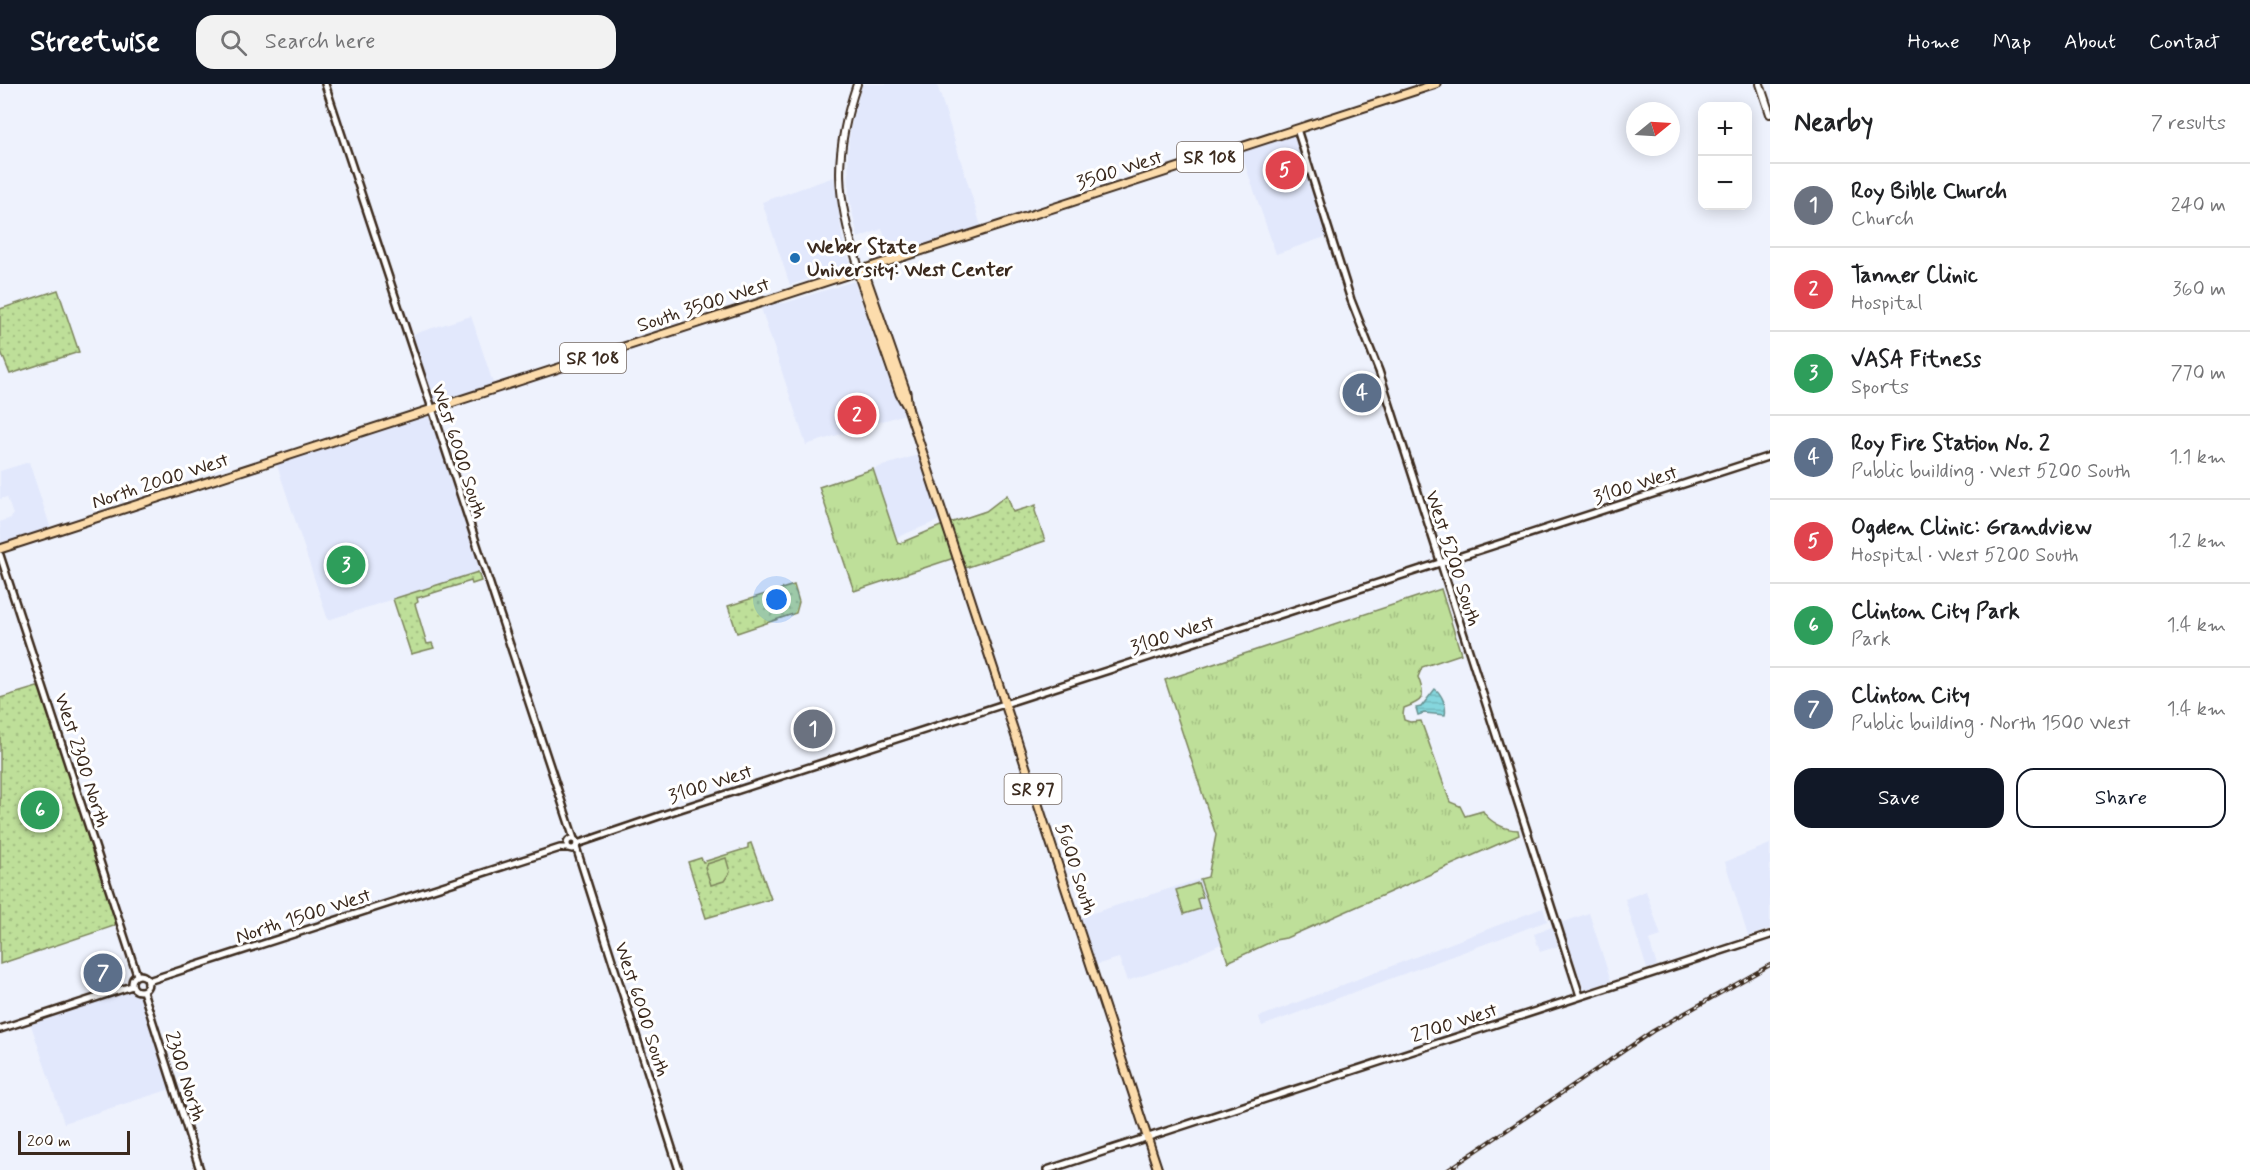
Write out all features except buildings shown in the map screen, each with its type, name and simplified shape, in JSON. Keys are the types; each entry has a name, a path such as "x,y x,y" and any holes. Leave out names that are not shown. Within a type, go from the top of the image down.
{"main road":[{"name":"SR 97","path":"857,84 845,125 839,175 842,210 860,271"},
{"name":"3500 West","path":"984,231 1436,84"},
{"path":"1760,84 1770,114"},
{"name":"South 3500 West","path":"330,442 984,231"},
{"name":"5600 South","path":"860,271 866,278 906,392 908,408 1158,1170"},
{"name":"North 2000 West","path":"0,549 330,442"}],"street":[{"name":"West 6000 South","path":"325,84 679,1170"},
{"name":"West 5200 South","path":"1297,129 1351,300 1379,371 1580,996"},
{"name":"3100 West","path":"468,877 1770,456"},
{"name":"West 2300 North","path":"0,555 138,975"},
{"name":"North 1500 West","path":"148,981 468,877"},
{"name":"2700 West","path":"1047,1170 1770,934"},
{"path":"138,975 142,975 149,985 143,992 138,992 132,986 132,981 138,975"},
{"path":"0,1029 132,986"},
{"name":"2300 North","path":"143,992 200,1170"}],"shaded area":[{"path":"862,84 937,84 982,229 892,258 882,229 858,238 849,197 848,149 850,129"},
{"path":"1298,131 1331,235 1276,254 1240,150"},
{"path":"834,177 843,241 851,266 790,285 762,202"},
{"path":"854,281 885,369 905,414 806,445 761,308 776,303 785,303"},
{"path":"471,316 494,386 431,406 410,335"},
{"path":"429,413 481,571 328,620 276,462"},
{"path":"921,454 942,519 895,538 873,469"},
{"path":"29,462 51,529 1,546 0,522 13,515 7,497 0,499 0,471"},
{"path":"1770,844 1770,929 1748,936 1725,862"},
{"path":"1200,879 1221,944 1180,963 1127,981 1119,958 1095,965 1077,918"},
{"path":"1646,891 1661,936 1649,940 1657,966 1647,969 1625,899"},
{"path":"1543,908 1547,921 1262,1026 1259,1017"},
{"path":"1589,913 1611,981 1584,990 1561,923"},
{"path":"1552,927 1558,946 1540,952 1534,934"},
{"path":"131,990 141,995 171,1089 64,1123 30,1022"}],"green space":[{"path":"58,290 79,352 10,374 0,349 0,309"},
{"path":"873,469 898,544 943,525 954,558 854,591 819,487"},
{"path":"1007,495 1013,512 1036,505 1035,511 1045,541 965,568 950,523 986,511"},
{"path":"478,572 481,581 472,584 471,581 417,598 418,602 415,604 427,644 432,643 434,648 411,654 393,599"},
{"path":"794,585 799,602 796,613 737,633 728,606"},
{"path":"1441,589 1461,654 1422,667 1418,677 1422,697 1416,703 1404,708 1404,720 1421,721 1450,802 1460,806 1465,816 1483,811 1498,825 1518,830 1519,835 1228,962 1200,879 1208,877 1216,835 1165,680"},
{"path":"37,687 41,689 116,922 114,926 0,964 0,698"},
{"path":"751,843 771,899 706,918 688,862 701,858 703,862 748,848 748,844"},
{"path":"726,858 730,872 724,881 711,885 705,867 707,864"},
{"path":"1198,883 1203,897 1197,899 1200,909 1184,914 1176,890"}],"water":[{"path":"1435,689 1443,701 1445,715 1424,713 1418,715 1416,708 1421,707"}],"railway":[{"path":"1448,1170 1653,1031 1770,965"}],"place":[{"name":"Ogden Clinic: Grandview","path":"1285,170"},
{"name":"Weber State University: West Center","path":"795,258"},
{"name":"Roy Fire Station No. 2","path":"1362,393"},
{"name":"Tanner Clinic","path":"857,415"},
{"name":"VASA Fitness","path":"346,565"},
{"name":"Roy Bible Church","path":"813,729"},
{"name":"Clinton City Park","path":"40,810"},
{"name":"Clinton City","path":"103,973"}]}
